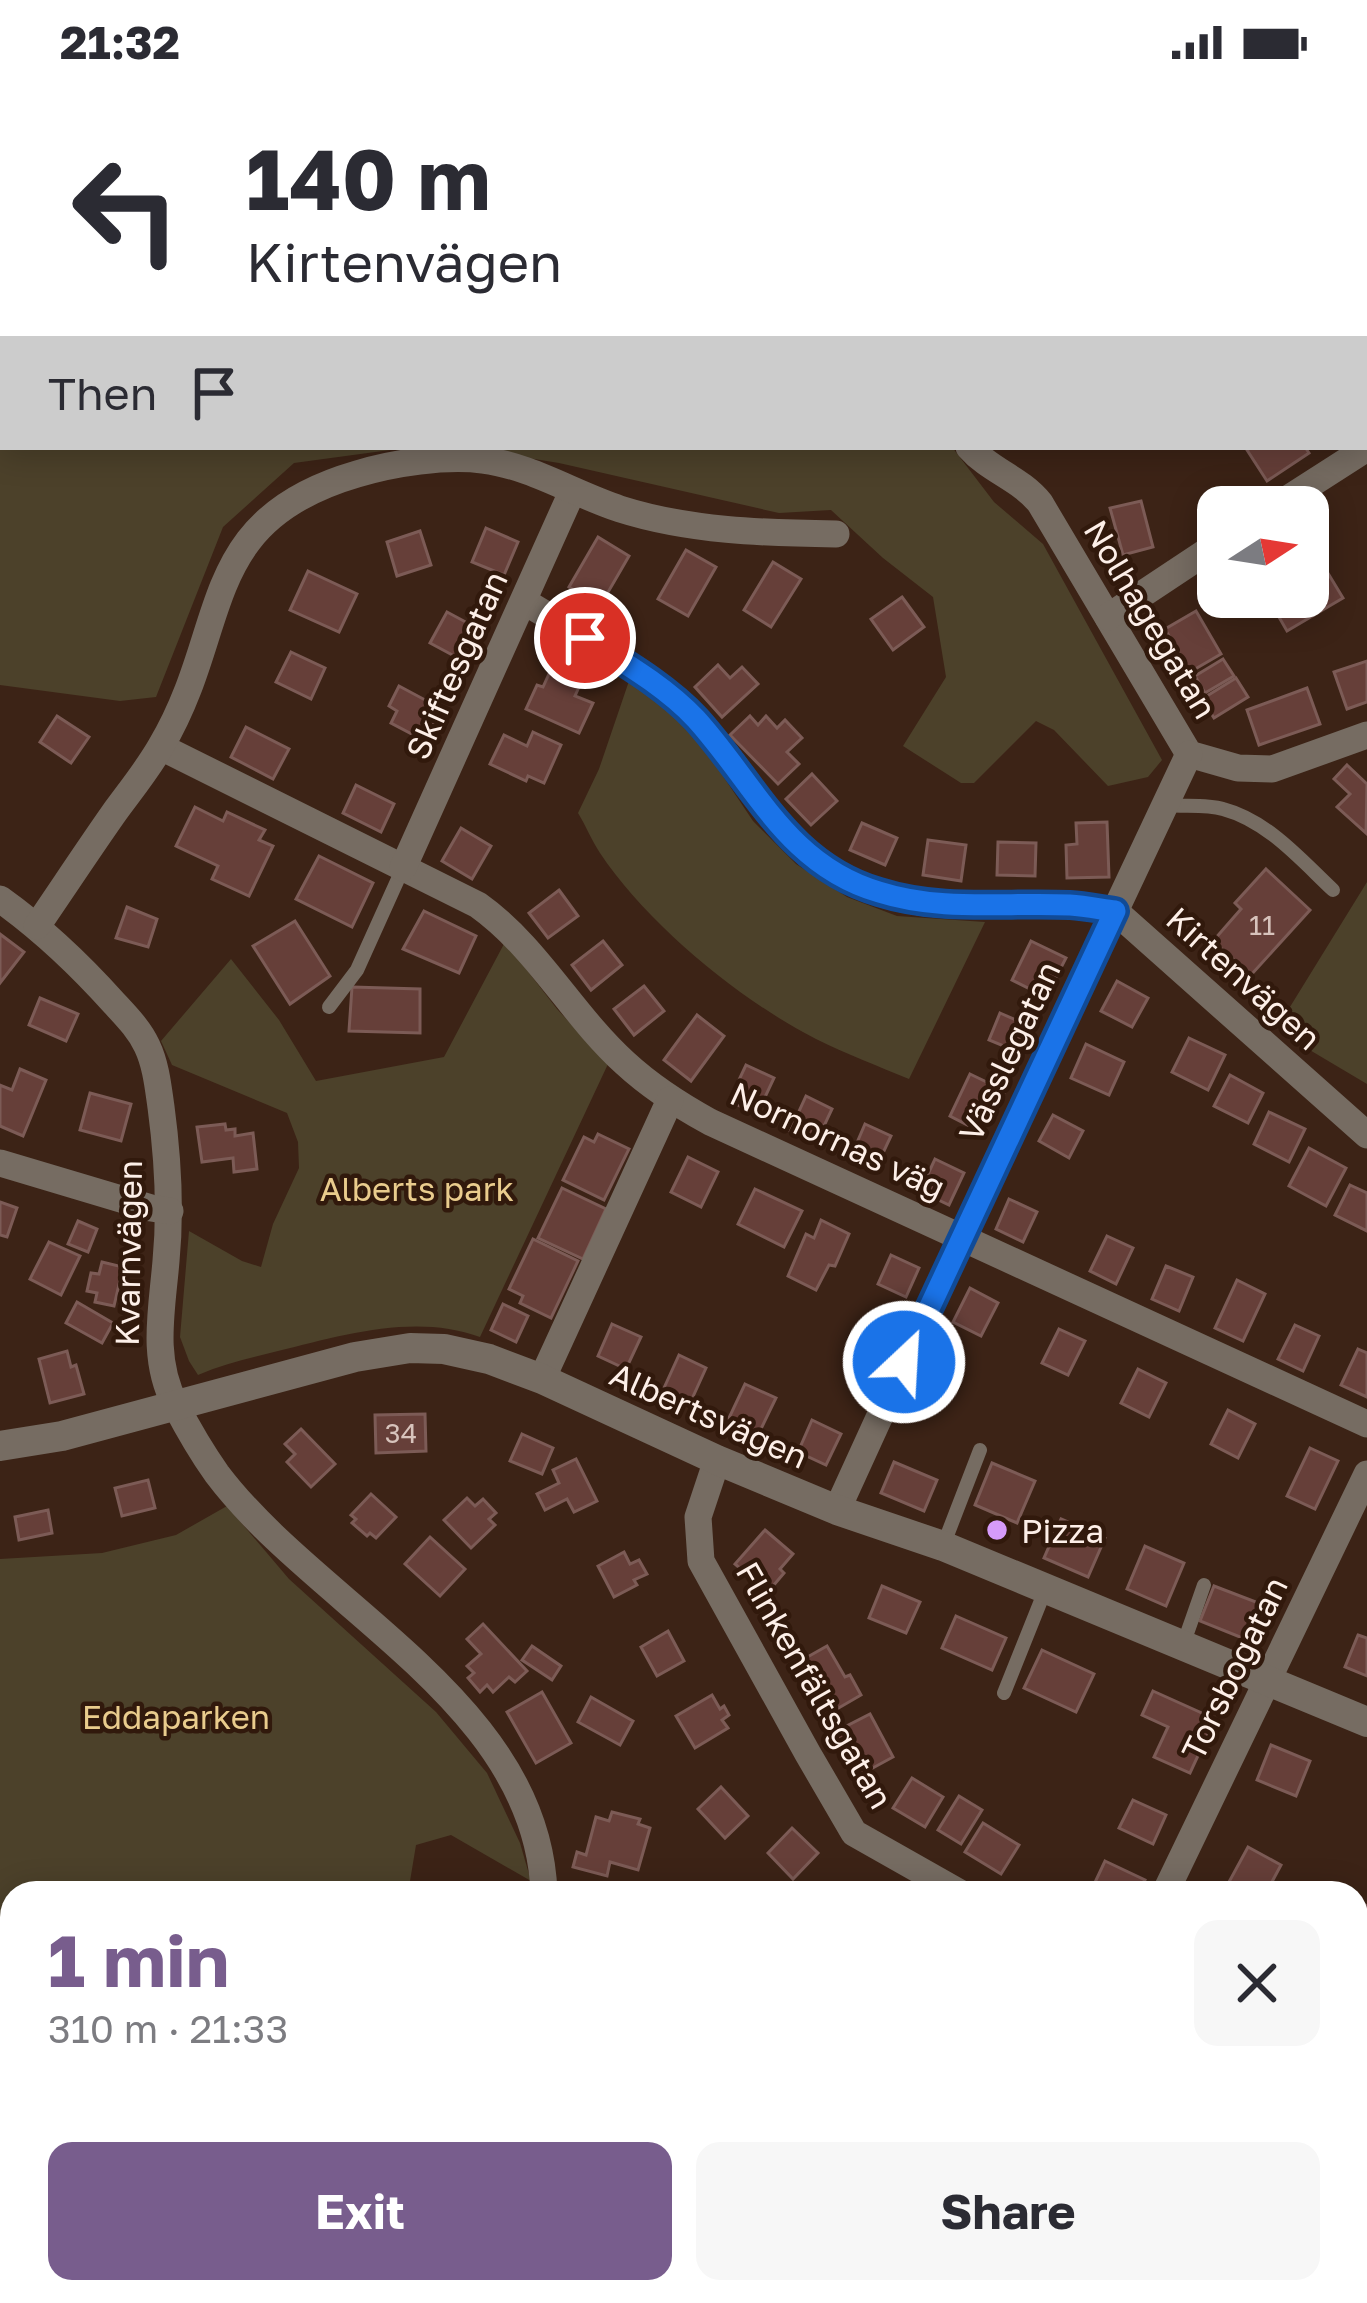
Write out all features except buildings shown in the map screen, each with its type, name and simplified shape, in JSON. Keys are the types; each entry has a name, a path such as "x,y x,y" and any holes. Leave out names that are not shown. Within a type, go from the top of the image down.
{"street":[{"name":"Nolhagegatan","path":"972,450 990,467 1030,490 1189,754 1238,768 1272,769 1367,735"},
{"path":"1308,486 1364,450"},
{"path":"37,926 161,746 184,700 233,561 262,523 321,485 376,468 482,459 530,471 572,492 648,517 753,532 836,534"},
{"name":"Skiftesgatan","path":"403,868 572,492"},
{"path":"1108,617 1197,558"},
{"name":"Kirtenvägen","path":"525,602 672,697 719,748 784,833 810,856 850,881 914,902 1071,905 1115,911 1367,1135"},
{"name":"Nornornas väg","path":"161,746 478,905 504,923 622,1061 670,1100 1367,1424"},
{"name":"Vässlegatan","path":"838,1510 1189,754"},
{"name":"Kvarnvägen","path":"0,899 37,926 97,984 146,1044 158,1086 170,1211 158,1347 176,1406 216,1473 253,1514 454,1700 489,1744 530,1820 543,1881"},
{"path":"542,1379 670,1100"},
{"path":"0,1163 170,1211"},
{"name":"Albertsvägen","path":"0,1446 62,1436 355,1357 410,1348 444,1349 489,1359 542,1379 717,1460 838,1510 943,1546 1367,1722"},
{"name":"Flinkenfältsgatan","path":"717,1460 698,1516 701,1561 854,1833 939,1881"},
{"name":"Torsbogatan","path":"1171,1881 1367,1474"}],"lane":[{"path":"1165,805 1219,808 1248,819 1284,844 1333,890"},
{"path":"329,1007 357,970 403,868"},
{"path":"943,1546 980,1450"},
{"path":"1183,1645 1204,1585"},
{"path":"1004,1693 1046,1588"}],"green space":[{"path":"0,450 390,450 294,463 223,527 156,697 120,701 0,685"},
{"path":"478,450 954,450 994,502 1043,544 1162,760 1148,777 1108,786 1054,730 1036,721 974,783 961,783 903,746 946,677 933,597 831,510 779,513 559,463"},
{"path":"629,681 675,717 711,758 753,821 796,864 847,897 897,916 985,922 909,1079 816,1039 757,1004 669,933 600,853 578,813 599,769"},
{"path":"1367,882 1367,1084 1303,1046 1309,1035 1285,1015"},
{"name":"Alberts park","path":"505,942 608,1064 480,1337 430,1327 379,1329 198,1375 180,1337 189,1231 261,1267 273,1224 299,1168 298,1142 287,1113 172,1065 161,1041 231,959 279,1020 316,1081 444,1057"},
{"name":"Eddaparken","path":"227,1506 289,1579 436,1712 487,1773 520,1843 531,1881 451,1835 416,1845 410,1881 0,1881 0,1559 102,1553 176,1535"}],"place":[{"name":"Pizza","path":"997,1530"}],"route":[{"path":"585,638 672,697 713,740 784,833 850,881 914,902 1071,905 1115,911 904,1362"}]}
